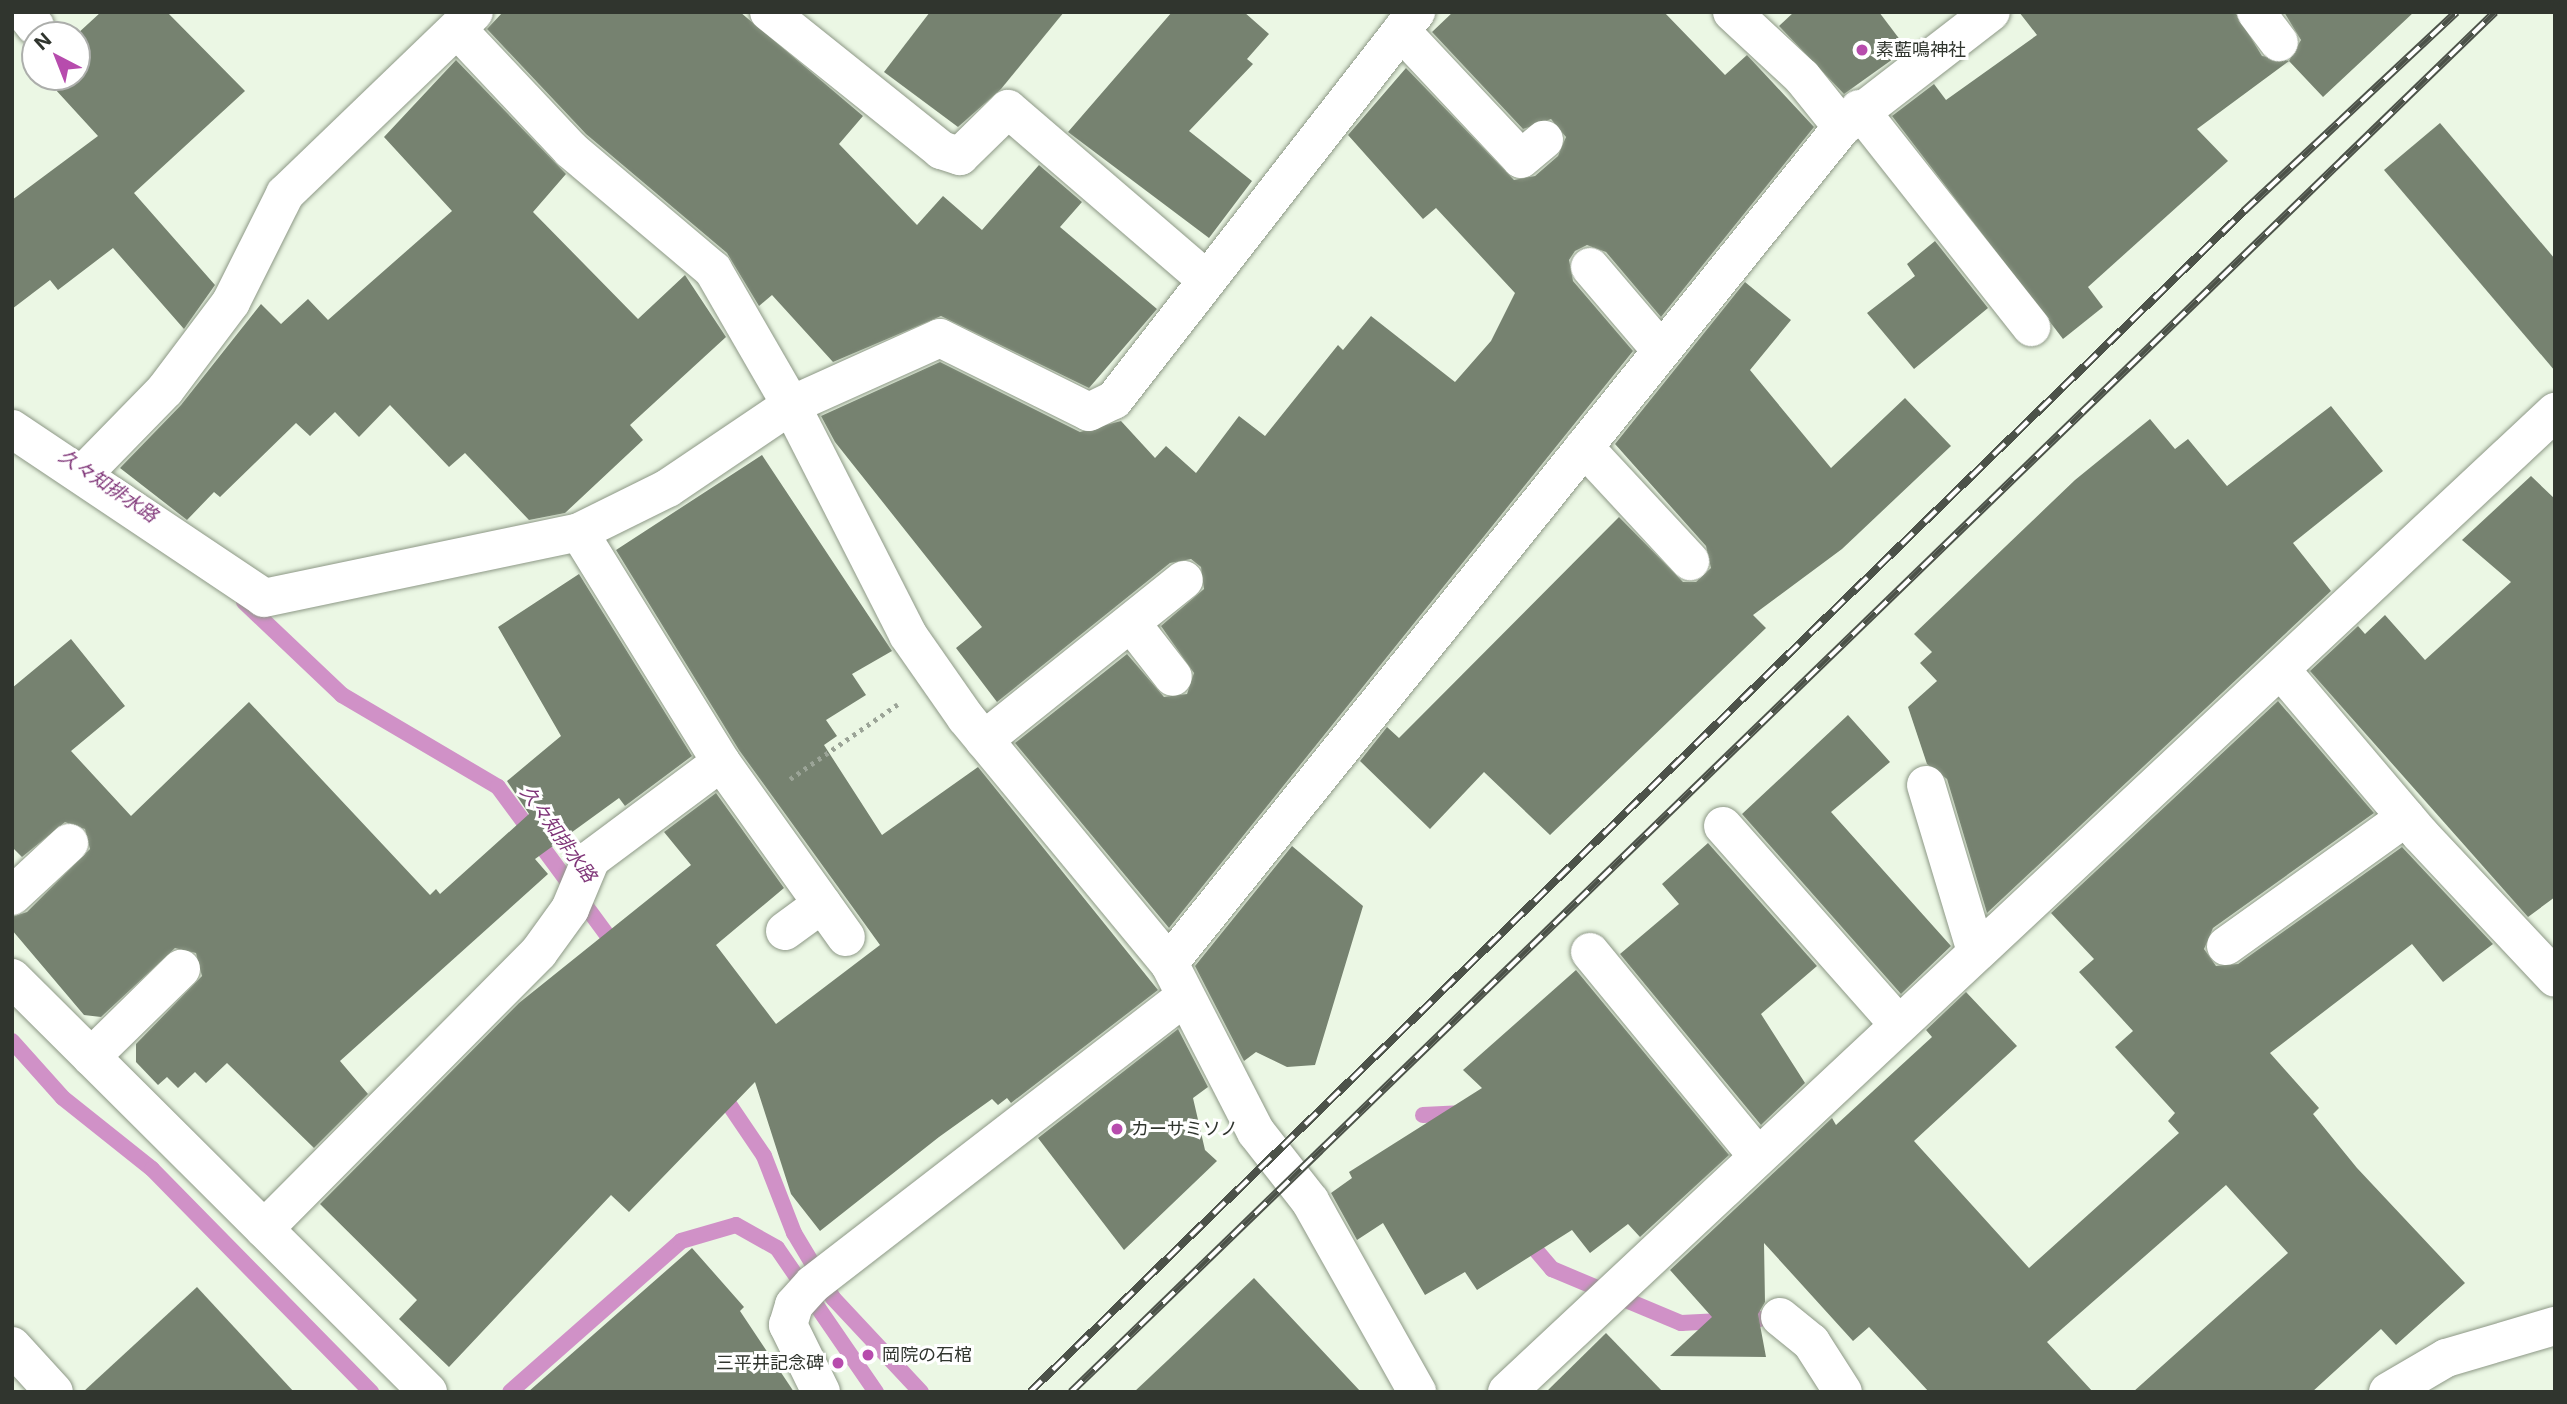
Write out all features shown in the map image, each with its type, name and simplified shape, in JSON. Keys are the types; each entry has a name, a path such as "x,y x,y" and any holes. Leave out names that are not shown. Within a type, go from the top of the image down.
{"street":[{"path":"769,12 941,150 960,156 1008,109 1207,280"},
{"path":"1732,12 1851,118 2031,327"},
{"path":"1170,963 1661,350 1851,118 1991,12"},
{"path":"2256,12 2279,41"},
{"path":"84,473 165,390 231,302 285,194 467,21 571,150 713,270 791,405 864,558 937,677 984,740 1170,963 1183,998 1256,1132 1310,1202 1417,1392"},
{"path":"19,441 84,473 264,598 579,532 668,488 791,405 940,338 1089,412 1114,400 1409,22 1521,159 1544,140"},
{"path":"1590,267 1661,350"},
{"path":"1507,1392 1756,1155 2281,670 2555,412"},
{"path":"1584,447 1690,561"},
{"path":"579,532 721,762 846,937"},
{"path":"984,740 1184,580"},
{"path":"1131,623 1173,677"},
{"path":"2281,670 2406,817 2555,978"},
{"path":"264,1228 539,952 570,909 591,859 721,762"},
{"path":"1926,785 1976,952"},
{"path":"2226,946 2406,817"},
{"path":"1723,826 1898,1024"},
{"path":"12,896 69,843"},
{"path":"785,931 822,904"},
{"path":"1590,952 1756,1155"},
{"path":"91,1057 181,969"},
{"path":"12,978 428,1392"},
{"path":"821,1392 788,1325 807,1291 1183,998"},
{"path":"1780,1317 1811,1342 1843,1392"},
{"path":"2388,1392 2446,1358 2555,1326"},
{"path":"12,1346 54,1392"}],"path":[{"path":"752,806 937,677"}],"building":[{"path":"101,12 167,12 245,91 134,193 215,285 184,329 113,248 58,290 50,280 12,309 12,200 98,136 57,91 91,91 91,21"},
{"path":"503,12 740,12 863,116 839,144 917,225 943,196 982,230 1039,165 1082,202 1060,227 1157,309 1089,388 941,316 833,362 772,295 759,306 727,253 586,134 487,29"},
{"path":"930,12 1064,12 1001,89 958,127 884,72"},
{"path":"1172,12 1244,12 1269,34 1247,59 1253,64 1189,131 1252,181 1209,238 1068,132"},
{"path":"1453,12 1664,12 1725,75 1747,55 1814,127 1661,317 1606,252 1587,245 1575,251 1569,260 1573,281 1633,351 1169,928 1015,743 1127,654 1164,697 1187,694 1194,673 1161,626 1204,589 1201,567 1191,559 1170,563 997,702 956,648 982,627 835,442 821,416 940,362 1080,432 1121,421 1155,458 1166,446 1196,473 1239,416 1265,436 1338,345 1343,350 1371,316 1455,382 1491,341 1515,293 1436,208 1423,219 1348,135 1406,68 1514,180 1535,176 1558,156 1566,137 1551,119 1523,129 1432,32"},
{"name":"素藍鳴神社","path":"1794,12 1879,12 1907,49 1844,94 1779,26"},
{"path":"2019,12 2235,12 2262,56 2289,61 2197,129 2228,161 2088,287 2103,307 2063,339 1892,116 1934,84 1946,100 2037,35"},
{"path":"2284,12 2414,12 2323,97 2289,61 2301,40"},
{"path":"456,60 566,174 533,212 638,319 685,275 726,337 630,425 643,440 565,513 529,520 465,453 449,467 390,405 359,437 335,412 310,436 296,423 220,497 214,492 187,520 120,468 181,405 261,304 281,324 308,299 328,320 452,211 384,137"},
{"path":"2440,123 2555,259 2555,371 2384,170"},
{"path":"1935,241 1988,308 1914,369 1867,313 1915,276 1907,264"},
{"path":"1745,282 1791,320 1750,370 1831,468 1905,398 1951,446 1842,549 1753,615 1766,628 1550,835 1484,772 1430,829 1360,761 1387,727 1399,738 1619,517 1683,582 1696,582 1711,568 1706,546 1615,444"},
{"path":"2331,406 2383,471 2293,543 2331,591 1987,913 1947,779 1927,764 1908,707 1937,681 1920,663 1932,652 1914,634 2075,480 2150,419 2175,449 2188,439 2227,486"},
{"path":"762,455 892,651 852,674 866,695 826,720 837,736 824,745 882,835 978,767 1158,990 1011,1103 1007,1098 998,1105 992,1099 939,1137 820,1231 791,1194 755,1082 629,1212 611,1195 449,1367 399,1319 417,1300 320,1204 519,1003 691,865 664,832 716,793 784,888 716,945 776,1024 880,945 739,750 616,550"},
{"path":"2531,476 2555,499 2555,897 2528,917 2310,671 2358,626 2365,634 2385,615 2425,660 2511,582 2462,540"},
{"path":"579,574 692,756 625,806 619,798 535,859 548,874 340,1061 368,1094 314,1148 227,1063 206,1083 195,1072 178,1088 167,1077 158,1085 136,1062 136,1044 202,976 196,953 175,948 101,1017 84,1015 12,930 12,917 27,912 90,849 85,829 65,822 22,857 12,847 12,688 71,639 125,706 71,751 131,816 249,702 430,895 436,889 440,894 529,814 507,781 561,736 498,627"},
{"path":"2278,701 2374,813 2213,928 2204,949 2216,966 2238,964 2402,847 2493,944 2443,982 2412,944 2270,1053 2319,1108 2313,1114 2357,1168 2465,1283 2396,1345 2381,1329 2312,1392 2133,1392 2288,1253 2226,1185 2047,1342 2093,1392 1929,1392 1869,1327 1853,1341 1764,1243 1765,1302 1758,1314 1766,1357 1670,1356 1712,1317 1670,1270 1832,1118 1836,1125 1932,1037 1926,1030 1966,992 2017,1046 1914,1141 2029,1268 2179,1133 2168,1121 2175,1113 2115,1047 2133,1031 2079,972 2094,959 2051,913"},
{"path":"1848,715 1890,762 1831,812 1951,946 1901,994 1742,814"},
{"path":"1708,843 1817,966 1761,1014 1805,1083 1761,1125 1620,954 1679,904 1662,884"},
{"path":"1292,846 1363,906 1315,1065 1287,1067 1256,1052 1244,1061 1195,966"},
{"path":"1576,970 1729,1155 1640,1237 1628,1224 1590,1253 1572,1230 1477,1290 1465,1272 1425,1295 1383,1223 1357,1240 1331,1193 1352,1178 1349,1172 1482,1088 1463,1070"},
{"name":"カーサミソノ","path":"1178,1029 1208,1087 1193,1098 1205,1150 1217,1161 1124,1250 1038,1138"},
{"path":"692,1248 744,1307 740,1311 794,1392 528,1392"},
{"path":"1254,1278 1361,1392 1134,1392 1168,1360"},
{"path":"197,1287 294,1392 83,1392"},
{"path":"1606,1333 1663,1392 1546,1392"}],"waterway":[{"name":"久々知排水路","path":"244,602 342,695 498,787 619,951"},
{"path":"12,1041 63,1098 152,1169 371,1392"},
{"name":"久々知排水路","path":"720,1091 764,1156 794,1233 833,1298 921,1392"},
{"path":"1423,1115 1459,1113"},
{"path":"510,1392 681,1241 736,1225 777,1248 876,1392"},
{"path":"1523,1235 1552,1269 1681,1323 1760,1319"}],"railway":[{"path":"1030,1392 2244,211 2457,12"},
{"path":"1071,1392 2495,12"}],"place":[{"name":"素藍鳴神社","path":"1862,50"},
{"name":"カーサミソノ","path":"1117,1129"},
{"name":"岡院の石棺","path":"868,1355"},
{"name":"三平井記念碑","path":"838,1363"}]}
